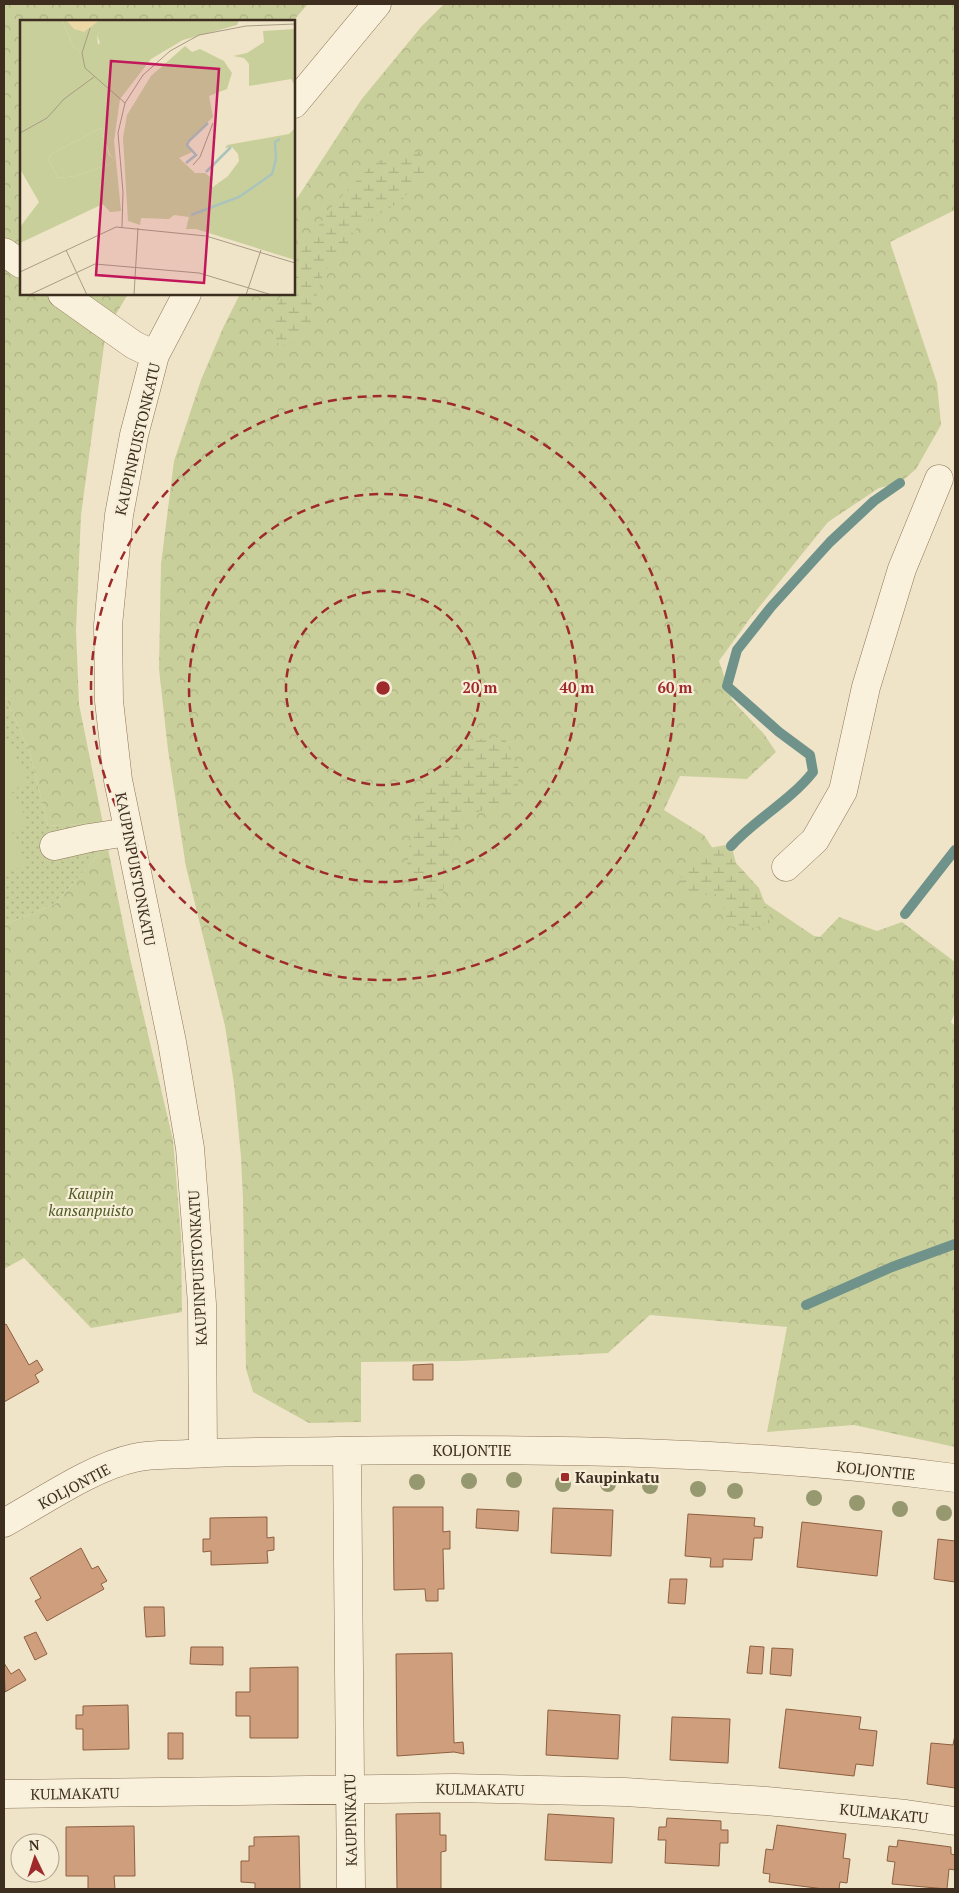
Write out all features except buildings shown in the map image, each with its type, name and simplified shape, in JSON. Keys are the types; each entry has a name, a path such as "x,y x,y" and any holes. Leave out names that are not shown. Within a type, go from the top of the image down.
{"street":[{"path":"295,103 377,4"},
{"path":"4,252 20,263"},
{"path":"63,295 134,345 155,355"},
{"name":"KAUPINPUISTONKATU","path":"186,295 155,355 134,435 119,516 108,625 109,701 118,780 172,1042 190,1148 202,1304 203,1453"},
{"path":"786,867 815,840 843,791 866,688 902,569 939,479"},
{"path":"54,846 128,832"},
{"name":"KOLJONTIE","path":"4,1523 86,1477 117,1463 147,1456 203,1453 497,1450 716,1457 835,1465 955,1478"},
{"name":"KAUPINKATU","path":"346,1451 351,1889"},
{"name":"KULMAKATU","path":"4,1794 285,1790 349,1791 454,1788 625,1792 766,1801 906,1814 955,1821"}],"green space":[{"name":"Kaupin kansanpuisto","path":"4,4 308,4 294,20 20,20 20,295 127,295 106,331 81,515 76,630 79,704 130,958 173,1140 181,1236 182,1312 91,1328 24,1258 4,1269 4,925 55,904 98,855 93,823 48,826 30,753 4,694"},
{"path":"444,4 955,4 955,210 890,242 937,383 941,425 916,469 900,483 879,488 828,522 751,617 719,661 732,700 764,734 776,752 747,779 680,776 664,810 704,835 735,883 814,936 820,937 839,917 877,931 902,922 955,962 955,1012 951,1022 955,1026 955,1447 854,1425 767,1432 787,1327 650,1315 608,1353 460,1361 361,1362 361,1422 309,1423 253,1392 246,1369 243,1200 234,1084 225,1026 186,867 168,750 159,669 161,564 174,461 201,380 223,328 240,295 295,295 295,201 361,100 421,27"},
{"path":"420,151 428,170 401,201 358,227 323,274 308,325 291,346 273,342 273,315 282,295 295,295 295,263 297,258 332,206 374,163"},
{"path":"4,694 30,753 48,826 93,823 98,855 55,904 4,925"},
{"path":"4,734 28,780 12,792 29,824 12,833 27,863 4,876"},
{"path":"504,737 520,771 516,796 496,807 466,815 453,839 441,901 418,907 406,874 412,827 428,785 456,756 466,741"},
{"path":"731,844 736,863 759,888 772,922 750,929 729,926 722,903 713,891 691,904 681,876 704,849"}],"waterway":[{"path":"731,846 794,792 813,772 810,755 779,732 727,686 737,650 771,607 830,542 874,501 900,483"},
{"path":"905,914 955,850"},
{"path":"806,1305 892,1267 955,1244"}],"place":[{"name":"Kaupinkatu","path":"565,1477"}]}
